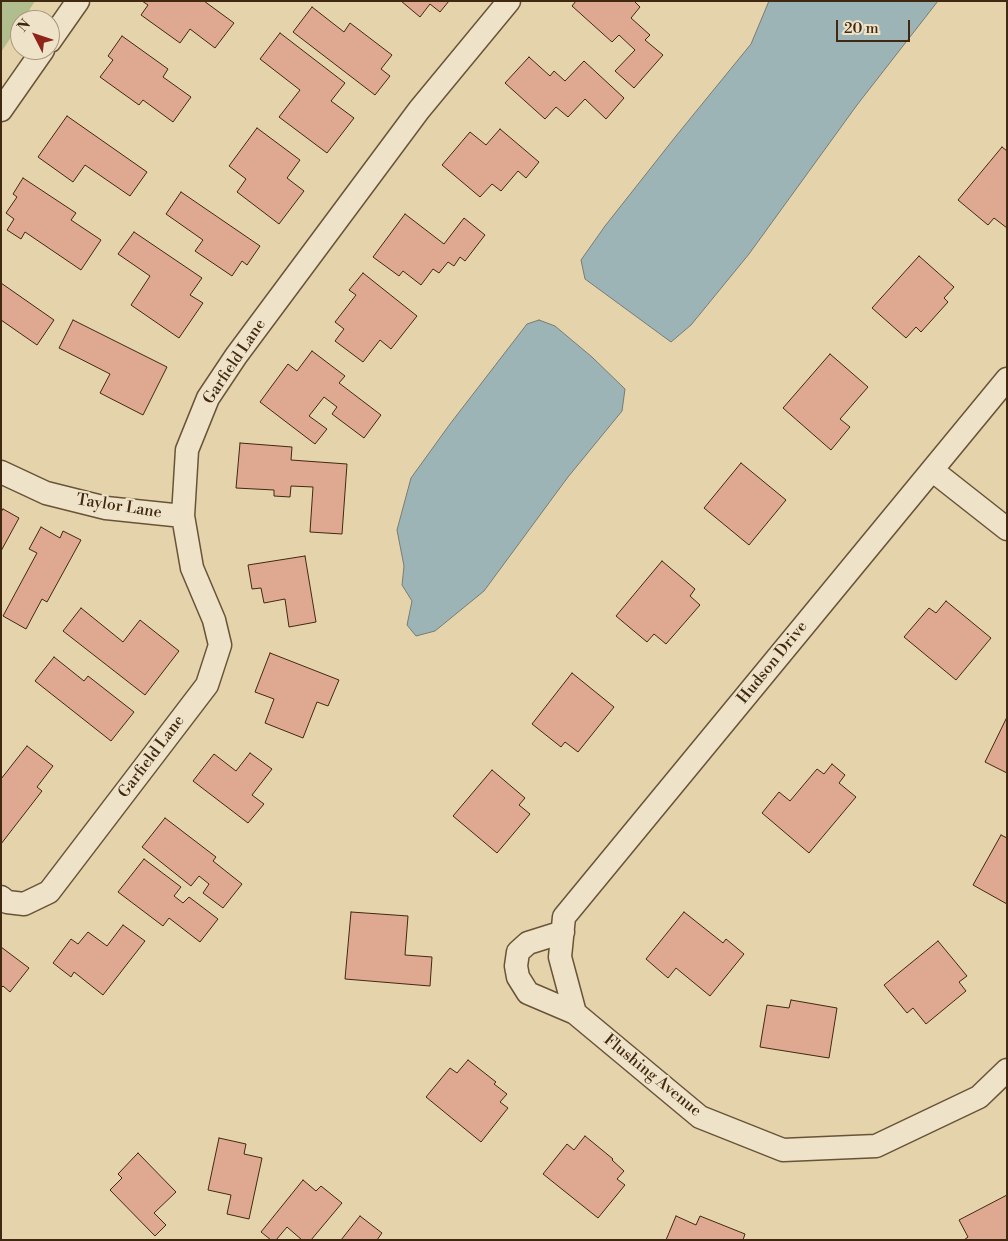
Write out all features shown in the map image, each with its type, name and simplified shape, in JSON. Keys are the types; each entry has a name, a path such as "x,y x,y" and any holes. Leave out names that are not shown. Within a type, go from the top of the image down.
{"street":[{"path":"60,27 78,1"},
{"name":"Garfield Lane","path":"1,897 7,902 24,904 50,892 207,685 220,645 214,620 192,568 183,516 187,450 208,398 236,356 419,110 509,1"},
{"path":"1,110 37,60"},
{"name":"Hudson Drive","path":"575,1013 560,957 564,918 1007,379"},
{"path":"932,470 1007,529"},
{"name":"Taylor Lane","path":"1,472 46,493 106,508 183,516"},
{"name":"Flushing Avenue","path":"563,932 528,942 518,952 516,966 518,977 528,993 575,1013 700,1117 783,1150 876,1146 979,1097 1007,1070"}],"green space":[{"path":"1,1 35,1 29,10 10,10 10,39 1,52"}],"water":[{"path":"769,1 938,1 857,105 749,254 691,325 671,342 585,279 581,260 605,226 751,44"},
{"path":"539,320 555,326 592,357 625,389 622,411 568,477 484,591 435,631 416,636 407,625 412,601 402,585 404,566 397,530 411,478 527,324"}],"building":[{"path":"142,1 204,1 234,23 215,48 190,29 180,43 141,15 148,5"},
{"path":"401,1 449,1 440,12 430,4 420,17"},
{"path":"576,1 634,1 640,7 631,18 650,35 645,40 663,55 634,88 615,71 635,50 619,35 612,42 572,6"},
{"path":"312,7 344,32 350,23 392,55 381,69 390,76 375,95 293,32"},
{"path":"280,33 345,83 331,101 354,118 327,153 279,117 300,90 260,59"},
{"path":"122,36 168,69 163,77 191,97 173,122 143,100 139,105 100,77 113,60 108,56"},
{"path":"529,57 550,76 554,71 565,81 584,61 624,98 606,119 585,99 568,117 556,107 545,119 505,83"},
{"path":"67,116 147,172 130,196 85,165 73,182 38,157"},
{"path":"257,128 300,160 287,178 304,191 279,224 237,192 246,179 229,166"},
{"path":"500,129 539,162 526,178 518,171 501,191 492,184 480,197 442,165 470,132 486,145"},
{"path":"1002,147 1007,151 1007,228 994,218 988,225 958,200"},
{"path":"23,178 76,213 71,220 101,240 81,270 25,232 21,239 7,230 14,219 6,213 17,197 13,194"},
{"path":"181,192 260,246 247,265 242,261 232,276 195,251 203,240 166,214"},
{"path":"405,214 444,244 464,218 485,235 465,261 460,257 454,266 448,262 439,273 433,269 421,285 403,271 399,276 373,257"},
{"path":"134,232 202,278 190,295 203,303 179,338 131,305 150,276 118,254"},
{"path":"919,256 954,287 944,298 948,302 921,332 916,327 906,338 872,308"},
{"path":"363,273 417,316 391,349 380,340 363,362 335,341 344,329 335,322 356,295 349,290"},
{"path":"1,283 54,320 37,345 1,320"},
{"path":"73,320 167,367 143,415 100,393 110,374 59,348"},
{"path":"312,351 345,376 339,383 381,415 364,438 332,414 337,407 324,397 309,416 327,429 315,444 260,402 288,364 297,371"},
{"path":"830,354 868,387 840,419 850,427 831,450 783,408"},
{"path":"240,443 292,447 291,460 347,464 342,534 310,532 313,487 291,486 290,497 274,496 274,490 236,488"},
{"path":"741,463 786,500 749,545 704,508"},
{"path":"3,509 19,518 1,551 1,512"},
{"path":"41,527 60,538 63,531 81,540 47,602 42,599 26,629 3,616 37,553 29,549"},
{"path":"305,556 316,622 289,627 285,599 264,603 261,588 252,589 248,565"},
{"path":"662,561 695,589 690,596 700,605 666,644 654,634 647,642 616,616"},
{"path":"946,601 991,638 956,680 904,637 929,608 936,613"},
{"path":"81,608 123,642 140,620 179,651 145,695 63,631"},
{"path":"270,653 339,680 328,706 317,702 303,738 265,723 274,699 255,692"},
{"path":"54,657 84,681 88,676 134,712 111,741 35,681"},
{"path":"572,673 614,707 578,752 565,742 561,747 532,724"},
{"path":"1007,717 1007,773 985,762"},
{"path":"27,746 53,766 37,787 42,791 1,844 1,779"},
{"path":"250,753 272,769 252,795 264,804 248,823 193,781 214,754 236,771"},
{"path":"832,764 845,775 839,783 856,797 809,853 762,813 779,792 790,801 817,769 824,774"},
{"path":"492,770 525,798 519,805 530,814 497,853 453,816"},
{"path":"165,818 216,857 213,861 242,884 223,908 203,893 209,884 199,876 191,886 142,847"},
{"path":"1001,835 1007,838 1007,904 973,885"},
{"path":"144,859 181,887 174,896 183,903 189,897 218,919 200,942 169,918 163,926 118,892"},
{"path":"351,912 408,916 405,955 432,957 430,986 345,979"},
{"path":"684,912 723,943 726,939 744,954 710,996 676,968 668,978 646,959"},
{"path":"123,925 145,941 103,995 74,972 71,977 53,963 71,939 78,944 88,932 107,946"},
{"path":"938,941 967,976 959,982 966,991 926,1024 913,1008 907,1013 884,985"},
{"path":"1,947 29,968 10,992 3,986 1,988"},
{"path":"791,1000 837,1008 829,1058 760,1047 767,1005 789,1008"},
{"path":"468,1060 496,1082 494,1084 507,1094 500,1102 508,1108 481,1142 426,1097 450,1068 457,1073"},
{"path":"585,1136 613,1159 624,1171 617,1179 625,1185 598,1218 543,1174 567,1144 574,1150"},
{"path":"219,1138 246,1144 244,1154 262,1158 249,1219 227,1214 231,1195 208,1190"},
{"path":"138,1153 176,1192 154,1213 166,1225 155,1236 110,1190 122,1178 118,1174"},
{"path":"303,1180 316,1191 321,1186 342,1203 311,1240 302,1240 287,1227 276,1240 271,1240 261,1232"},
{"path":"1007,1195 1007,1240 964,1240 968,1237 959,1220"},
{"path":"360,1216 382,1233 377,1240 341,1240"},
{"path":"676,1216 696,1225 700,1216 745,1234 743,1240 666,1240"}]}
